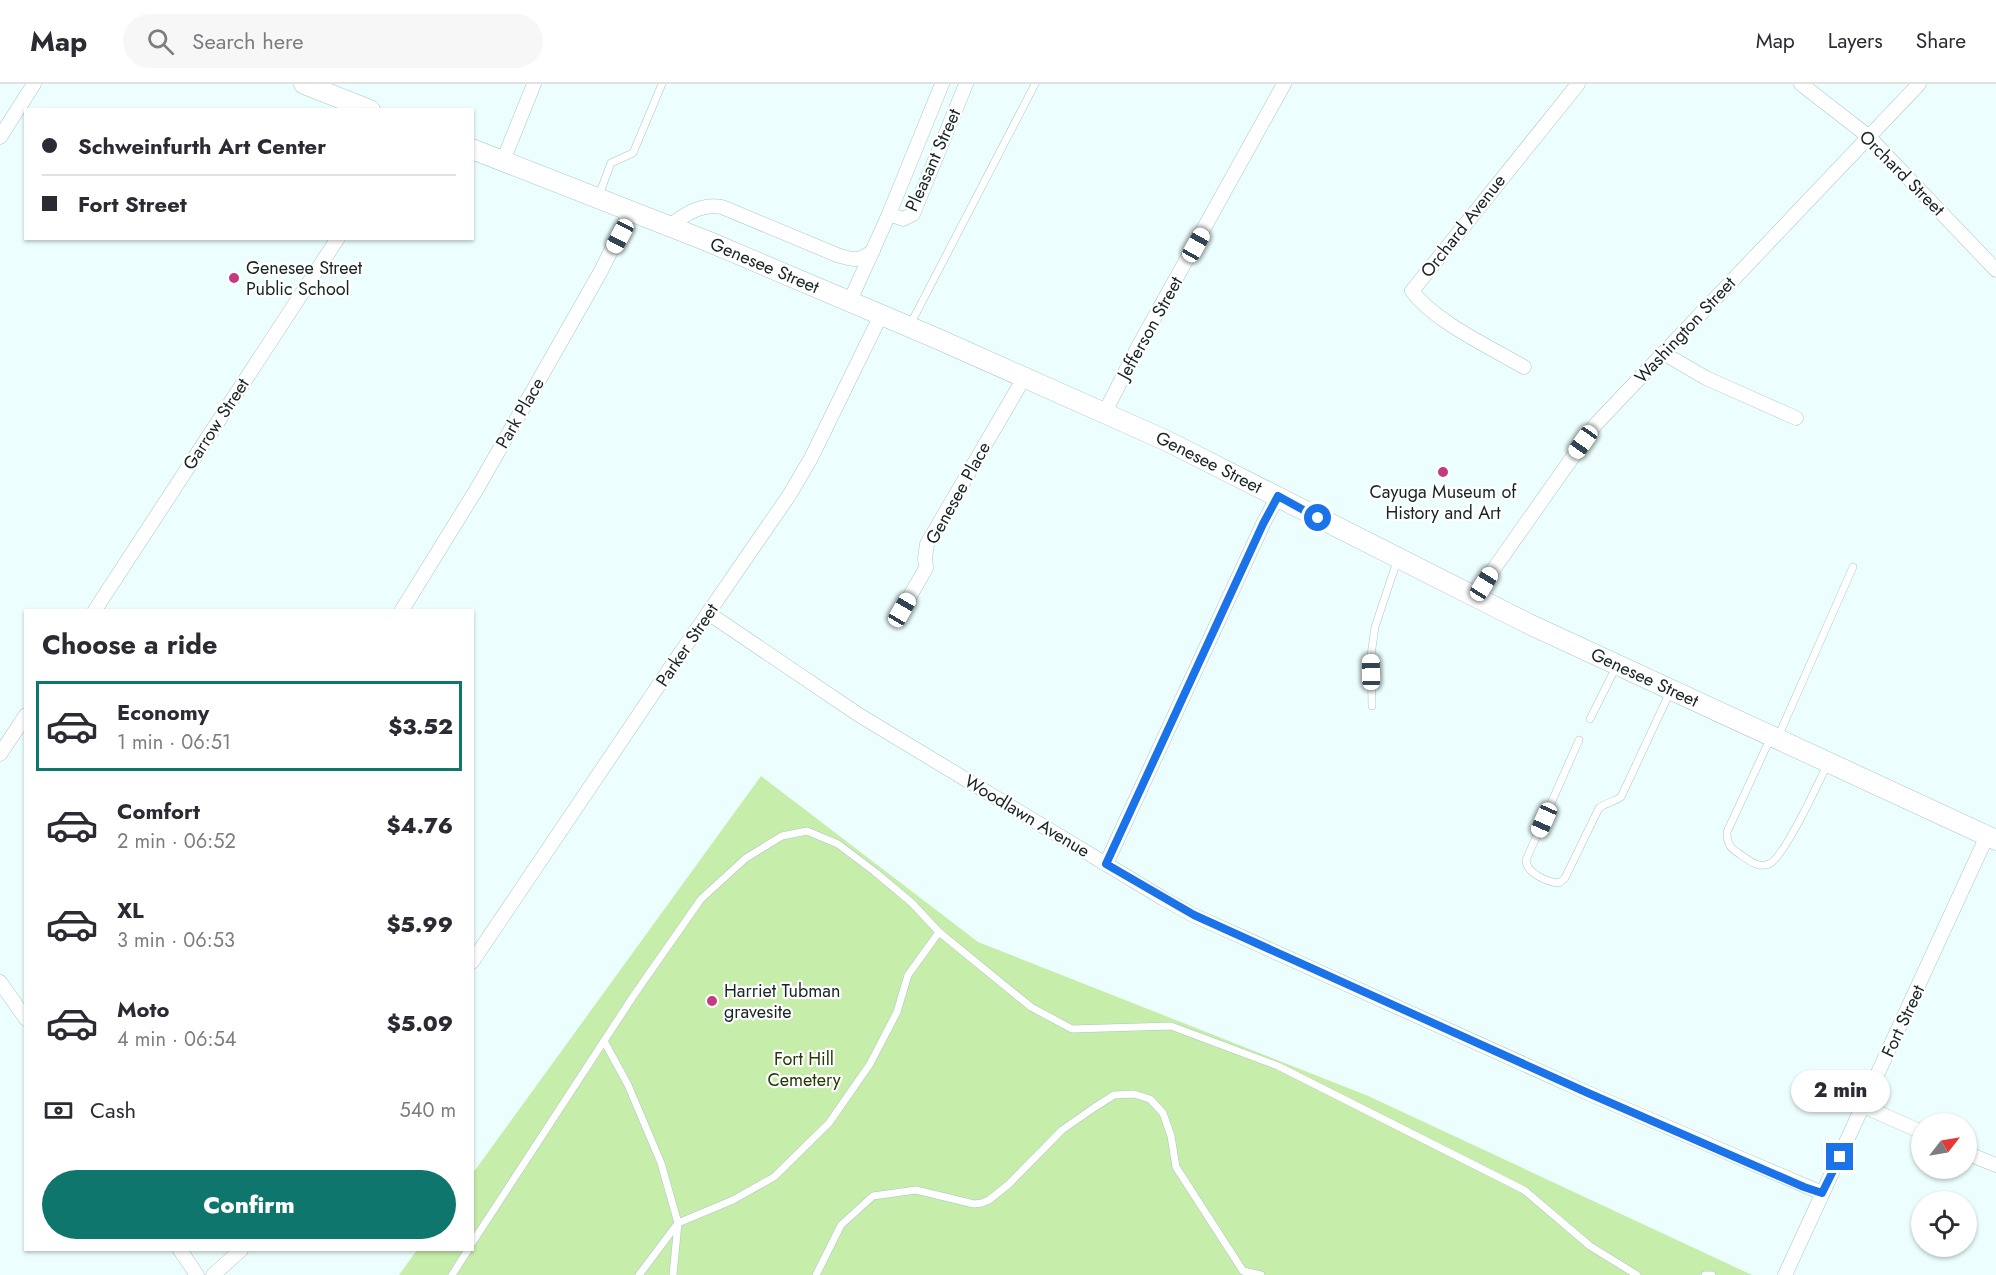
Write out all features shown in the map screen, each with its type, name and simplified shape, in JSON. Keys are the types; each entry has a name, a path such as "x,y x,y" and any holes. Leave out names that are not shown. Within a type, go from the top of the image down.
{"main road":[{"path":"304,84 365,108"},
{"name":"Genesee Street","path":"474,150 631,210 850,301 1167,441 1476,597 1992,838"}],"street":[{"path":"0,137 34,84"},
{"path":"503,161 534,84"},
{"name":"Pleasant Street","path":"850,301 889,214 942,84"},
{"name":"Pleasant Street","path":"889,214 903,219 913,214 966,84"},
{"name":"Jefferson Street","path":"1104,414 1138,347 1284,84"},
{"name":"Orchard Avenue","path":"1524,367 1422,304 1412,291 1578,84"},
{"name":"Orchard Street","path":"1802,84 1868,136 1996,270"},
{"name":"Washington Street","path":"1476,597 1596,424 1918,84"},
{"path":"670,226 691,211 713,205 852,260 864,258 873,251"},
{"name":"Park Place","path":"403,609 484,477 601,271 631,210"},
{"name":"Garrow Street","path":"96,609 337,240"},
{"name":"Parker Street","path":"474,959 770,525 811,458 881,315"},
{"path":"1663,353 1706,378 1796,418"},
{"name":"Genesee Place","path":"902,610 926,568 927,544 1024,378"},
{"path":"1106,864 1278,496"},
{"name":"Woodlawn Avenue","path":"708,614 859,715 1194,915 1588,1093 1822,1193"},
{"path":"0,754 24,719"},
{"name":"Fort Street","path":"1786,1273 1863,1106 1992,838"},
{"path":"0,982 24,1016"},
{"path":"1863,1106 1911,1127"},
{"path":"1977,1157 1996,1165"},
{"path":"181,1251 197,1275"},
{"path":"213,1275 240,1251"}],"lane":[{"path":"598,198 611,163 633,153 662,84"},
{"path":"909,327 1035,84"},
{"path":"1372,706 1371,655 1376,627 1398,558"},
{"path":"1828,763 1803,813 1778,856 1770,864 1757,866 1733,850 1727,842 1727,832 1774,738 1853,567"},
{"path":"1590,719 1618,665"},
{"path":"1579,740 1526,860 1526,866 1530,871 1553,883 1559,883 1565,878 1599,808 1621,797 1671,690"},
{"path":"474,1240 604,1041 701,899 746,858 782,836 807,831 838,844 912,903 939,932 1031,1007 1072,1029 1171,1026 1278,1066 1524,1190 1590,1246 1637,1275"},
{"path":"639,1275 678,1223 734,1200 774,1177 829,1123 870,1064 897,1012 908,975 939,932"},
{"path":"604,1041 628,1085 661,1163 678,1223 673,1275"},
{"path":"816,1275 840,1225 873,1196 916,1190 974,1204 982,1203 1009,1184 1062,1130 1114,1095 1134,1094 1150,1099 1163,1113 1171,1136 1176,1167 1243,1271 1261,1275"},
{"path":"452,1275 467,1251"},
{"path":"1705,1275 1712,1275"}],"green space":[{"name":"Fort Hill Cemetery","path":"761,776 978,942 1366,1095 1752,1275 399,1275 416,1251 474,1251 474,1172"}],"place":[{"name":"Genesee Street Public School","path":"234,278"},
{"name":"Cayuga Museum of History and Art","path":"1443,472"},
{"name":"Harriet Tubman gravesite","path":"712,1001"}],"route":[{"path":"1318,518 1278,496 1106,864 1194,915 1588,1093 1804,1187 1822,1193 1840,1157"}]}
